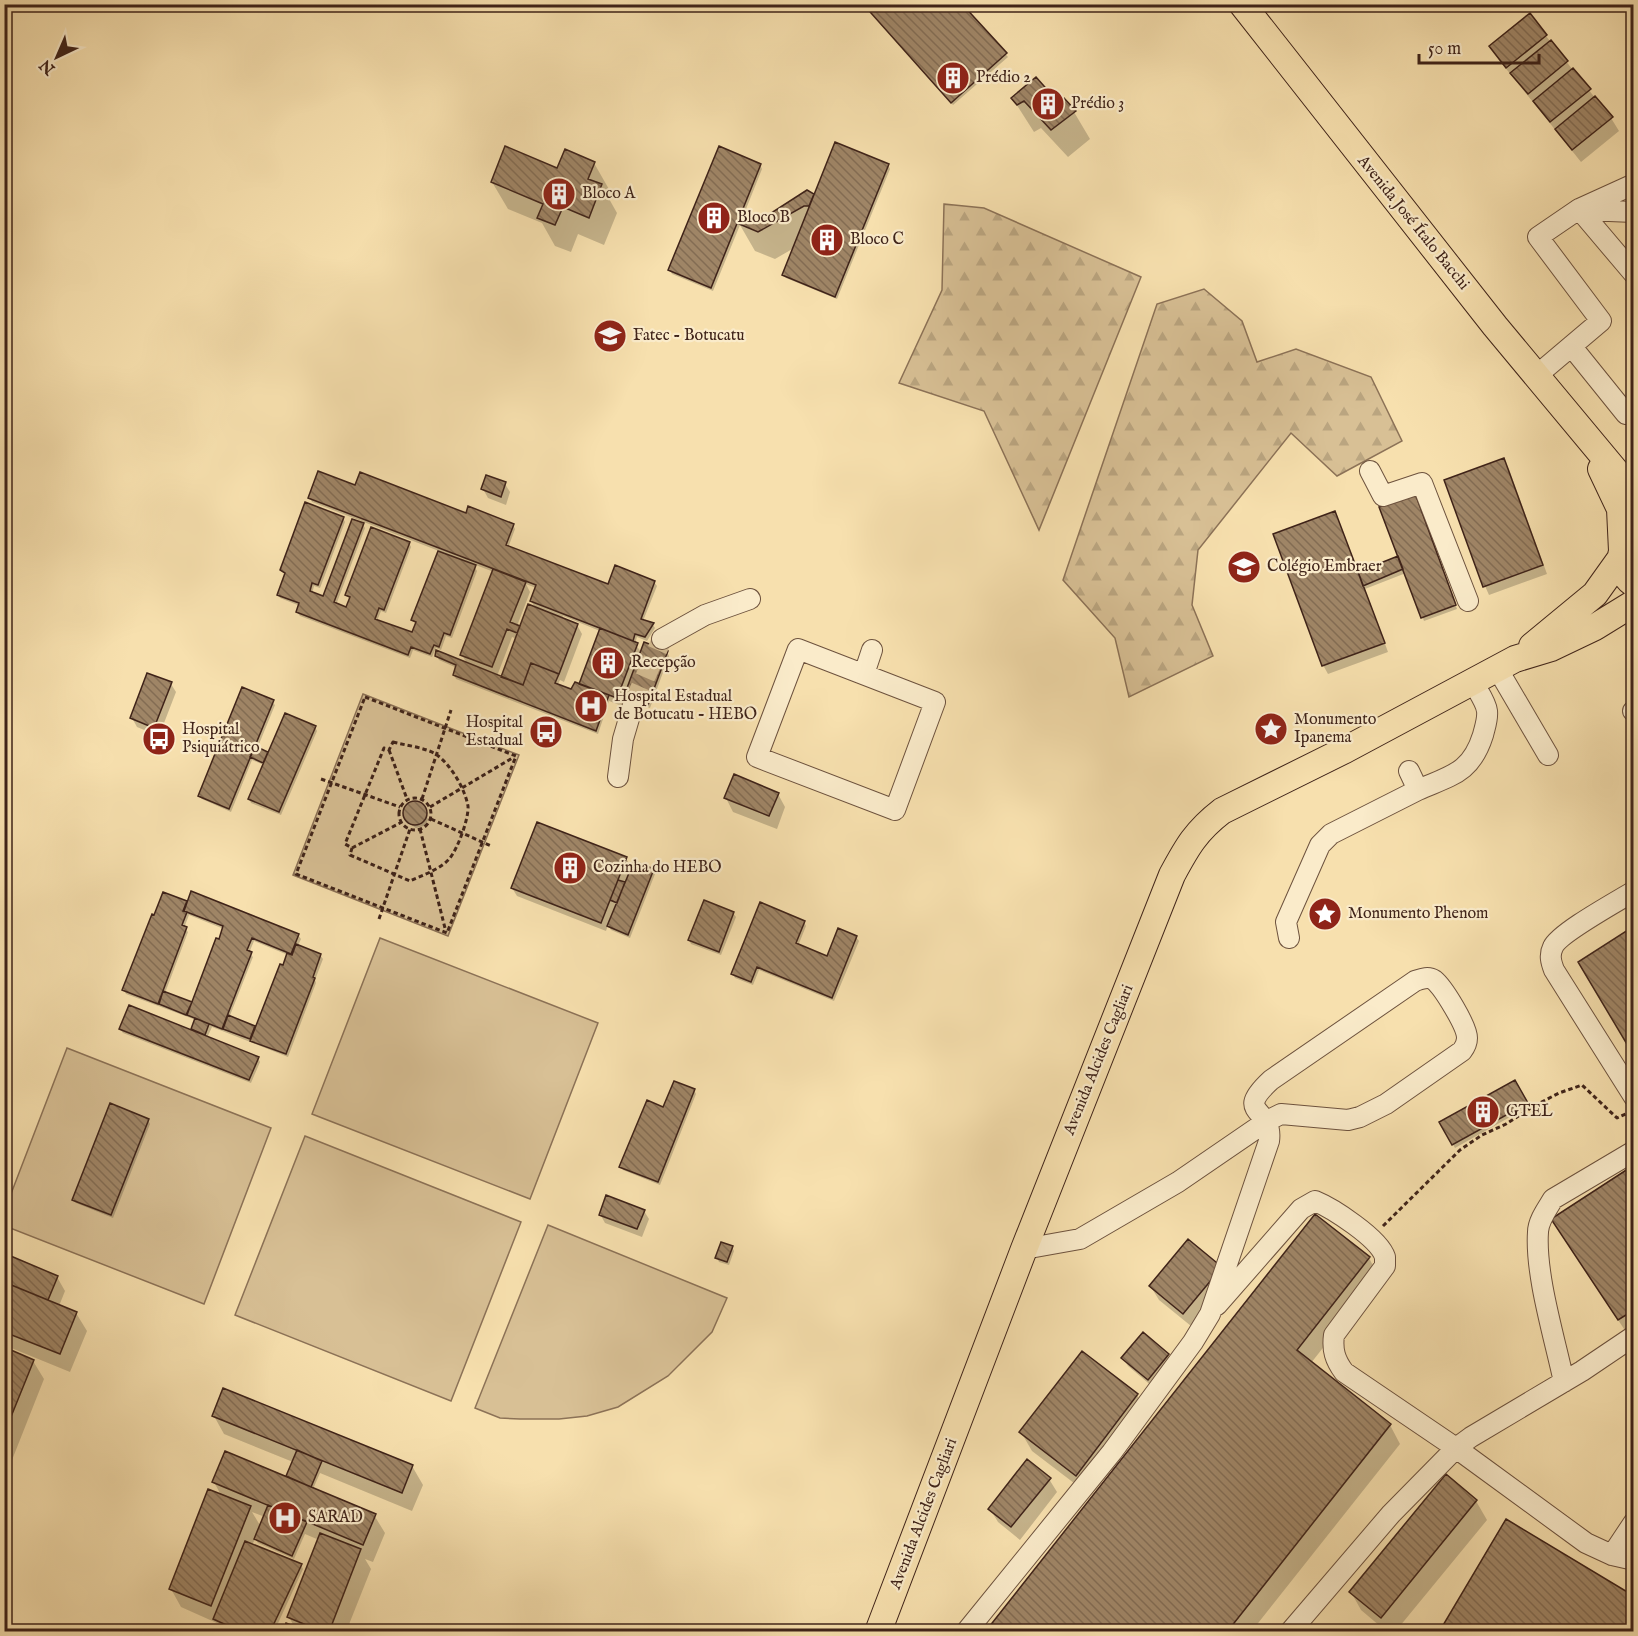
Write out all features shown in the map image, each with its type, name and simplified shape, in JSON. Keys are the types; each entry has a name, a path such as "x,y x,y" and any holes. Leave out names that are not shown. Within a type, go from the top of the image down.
{"main road":[{"name":"Avenida José Ítalo Bacchi","path":"1242,4 1370,169 1587,439 1634,493"},
{"name":"Avenida José Ítalo Bacchi","path":"1587,439 1620,509 1625,549"},
{"path":"1625,549 1624,574 1634,584"},
{"name":"Avenida Alcides Cagliari","path":"878,1632 1024,1248 1172,875 1190,842 1204,825 1222,811 1345,750 1506,663 1588,600 1625,549"},
{"name":"Avenida Alcides Cagliari","path":"1506,663 1551,648 1594,627 1634,603"}],"lane":[{"path":"1536,376 1601,321 1538,237 1579,209 1634,184"},
{"path":"1579,209 1634,212"},
{"path":"1579,209 1634,274"},
{"path":"1572,346 1631,417"},
{"path":"1370,471 1383,496 1422,483 1468,601"},
{"path":"662,639 705,615 750,599"},
{"path":"798,649 864,674 935,702 895,810 757,757 798,649"},
{"path":"864,674 872,650"},
{"path":"1506,663 1548,755"},
{"path":"1289,938 1286,922 1323,840 1330,834 1454,774 1474,759 1486,724 1487,709 1473,681"},
{"path":"618,777 623,740 633,705"},
{"path":"1409,771 1418,790"},
{"path":"1634,891 1566,934 1553,946 1550,959 1554,970 1634,1096"},
{"path":"1024,1248 1080,1239 1178,1182 1267,1121 1281,1114 1354,1119 1386,1104 1462,1051 1467,1043 1467,1035 1455,1008 1433,980 1426,977 1415,981 1271,1080 1258,1092 1254,1103 1255,1109 1267,1121 1269,1141 1210,1314"},
{"path":"1564,1382 1545,1298 1539,1260 1538,1230 1553,1199 1634,1151"},
{"path":"966,1632 1112,1452 1182,1357 1210,1314 1280,1232 1308,1203 1315,1201 1374,1240 1385,1257 1385,1266 1334,1335 1333,1347 1336,1361 1344,1372 1456,1448 1586,1543 1612,1555 1634,1560"},
{"path":"1292,1631 1391,1514 1456,1448 1634,1336"},
{"path":"1612,1555 1634,1522"}],"path":[{"path":"447,933 296,874 331,783 365,697 516,756"},
{"path":"422,799 452,710"},
{"path":"402,822 352,848 350,855 410,881 431,872 450,858 462,834 468,807 462,788 451,770 436,754 393,742 389,750 407,799"},
{"path":"352,848 345,844 384,748 389,750"},
{"path":"430,807 516,756"},
{"path":"447,933 516,756"},
{"path":"321,779 400,807"},
{"path":"417,797 422,799 430,807 431,819 420,829 410,829 402,822 400,807 407,799 417,797"},
{"path":"431,819 491,846"},
{"path":"379,919 410,829"},
{"path":"420,829 447,933"},
{"path":"1374,1240 1397,1211 1460,1150 1482,1135 1506,1124 1559,1093 1582,1085 1617,1118 1634,1110"}],"green space":[{"path":"944,204 984,208 1141,277 1039,530 984,411 899,383 942,290"},
{"path":"1204,289 1242,321 1257,362 1296,349 1371,377 1402,441 1337,476 1291,433 1198,550 1192,605 1213,656 1129,697 1115,638 1063,580 1157,304"},
{"path":"363,694 519,755 448,936 293,875"},
{"path":"380,938 598,1023 530,1199 312,1114"},
{"path":"67,1048 271,1128 204,1304 5,1226 4,1212"},
{"path":"305,1136 521,1222 451,1401 235,1315"},
{"path":"548,1225 727,1298 712,1332 668,1376 618,1407 587,1416 559,1419 500,1418 475,1408"}],"building":[{"name":"Prédio 2","path":"863,4 962,4 1007,53 951,103"},
{"path":"1530,13 1547,35 1506,68 1489,46"},
{"path":"1551,40 1568,61 1528,94 1510,73"},
{"path":"1573,68 1591,89 1550,122 1533,101"},
{"name":"Prédio 3","path":"1036,77 1059,103 1064,98 1076,111 1051,130 1024,101 1017,105 1011,98"},
{"path":"1595,96 1613,117 1572,150 1555,129"},
{"name":"Bloco C","path":"835,142 889,164 835,297 782,275"},
{"name":"Bloco A","path":"505,146 557,168 565,149 595,162 588,179 602,184 589,218 563,207 555,225 537,218 543,204 491,182"},
{"name":"Bloco B","path":"719,146 761,164 711,288 668,270"},
{"path":"807,190 814,194 809,206 804,206 758,232 737,223 742,212 762,219"},
{"path":"1504,458 1543,565 1483,587 1444,480"},
{"path":"318,471 355,485 360,472 466,513 468,506 514,524 506,545 608,584 615,565 655,581 641,619 654,623 645,637 635,634 633,641 530,601 536,585 308,498"},
{"path":"486,475 506,482 501,497 481,489"},
{"path":"1415,493 1456,605 1421,618 1379,507"},
{"path":"305,502 344,517 318,585 312,583 310,591 323,596 352,519 364,523 334,602 346,607 350,597 345,595 371,527 410,542 384,610 379,608 375,619 412,632 416,622 411,620 438,551 476,565 450,635 444,633 439,647 434,645 430,654 411,647 408,655 296,612 299,603 277,595 285,573 280,570"},
{"path":"1335,511 1385,643 1322,666 1273,534"},
{"path":"1398,556 1403,569 1363,586 1358,572"},
{"path":"493,569 526,582 510,622 520,626 517,633 507,629 492,667 460,655"},
{"path":"528,604 578,624 559,674 531,663 523,685 501,677"},
{"name":"Recepção","path":"600,628 638,643 617,698 579,684"},
{"path":"644,642 668,651 648,705 624,696"},
{"path":"436,650 523,685 531,663 559,674 555,683 571,689 575,682 609,695 596,731 453,675 456,665 435,656"},
{"path":"147,673 172,682 154,728 130,718"},
{"path":"242,687 274,700 229,809 198,796"},
{"path":"285,713 316,726 279,812 248,799"},
{"path":"255,746 268,752 263,763 250,757"},
{"path":"734,774 779,793 769,816 724,798"},
{"path":"415,801 420,802 426,808 426,818 420,824 415,825 410,824 404,818 403,813 404,808 410,802"},
{"name":"Cozinha do HEBO","path":"537,822 627,857 601,923 511,888"},
{"path":"634,861 654,869 628,935 607,926"},
{"path":"618,880 625,882 617,903 610,900"},
{"path":"191,891 299,934 291,954 252,938 247,950 252,952 222,1029 187,1015 216,938 219,939 223,926 184,911"},
{"path":"163,892 187,901 183,911 187,912 182,925 187,927 158,1004 122,990"},
{"path":"704,900 734,912 719,952 688,940"},
{"path":"760,902 805,921 796,943 827,956 838,928 857,936 832,998 757,967 751,982 731,974"},
{"path":"1634,926 1634,1042 1628,1046 1578,962"},
{"path":"296,944 321,954 313,977 315,978 286,1054 250,1041 280,964 283,965 287,953 292,955"},
{"path":"163,991 192,1002 186,1015 159,1004"},
{"path":"129,1005 259,1057 249,1080 119,1029"},
{"path":"228,1015 255,1026 250,1039 223,1029"},
{"path":"195,1018 209,1024 205,1035 191,1029"},
{"name":"GTEL","path":"1515,1080 1528,1103 1452,1145 1439,1122"},
{"path":"674,1081 695,1089 658,1182 619,1167 647,1100 663,1107"},
{"path":"110,1103 149,1119 111,1215 72,1200"},
{"path":"1634,1165 1634,1310 1618,1320 1551,1219"},
{"path":"606,1195 645,1210 637,1229 599,1215"},
{"path":"1315,1214 1370,1257 1297,1350 1391,1424 1227,1632 985,1632"},
{"path":"1188,1239 1222,1267 1183,1314 1149,1286"},
{"path":"721,1242 733,1246 727,1262 715,1258"},
{"path":"6,1254 58,1276 48,1300 4,1282"},
{"path":"4,1282 77,1312 60,1354 4,1332"},
{"path":"1143,1332 1169,1354 1148,1380 1121,1358"},
{"path":"4,1347 34,1360 4,1434"},
{"path":"1082,1351 1138,1394 1076,1476 1019,1432"},
{"path":"223,1388 413,1465 402,1493 212,1416"},
{"path":"297,1450 322,1461 311,1487 286,1476"},
{"path":"225,1451 376,1514 363,1545 212,1482"},
{"path":"1027,1459 1051,1478 1011,1527 988,1509"},
{"path":"1446,1474 1477,1500 1381,1618 1349,1592"},
{"path":"208,1489 251,1506 211,1606 169,1589"},
{"path":"268,1505 307,1522 292,1556 254,1539"},
{"path":"1506,1519 1634,1596 1634,1632 1439,1632"},
{"path":"320,1533 361,1549 329,1632 323,1632 287,1617"},
{"path":"245,1541 302,1564 270,1632 242,1632 213,1619"},
{"path":"286,1623 307,1632 283,1632"}],"tunnel":[{"path":"633,705 662,639"}],"place":[{"name":"Prédio 2","path":"953,78"},
{"name":"Prédio 3","path":"1048,104"},
{"name":"Bloco A","path":"559,194"},
{"name":"Bloco B","path":"714,218"},
{"name":"Bloco C","path":"827,240"},
{"name":"Fatec - Botucatu","path":"610,336"},
{"name":"Colégio Embraer","path":"1244,567"},
{"name":"Recepção","path":"608,663"},
{"name":"Hospital Estadual de Botucatu - HEBO","path":"591,706"},
{"name":"Monumento Ipanema","path":"1271,729"},
{"name":"Hospital Estadual","path":"546,732"},
{"name":"Hospital Psiquiátrico","path":"159,739"},
{"name":"Cozinha do HEBO","path":"570,868"},
{"name":"Monumento Phenom","path":"1325,914"},
{"name":"GTEL","path":"1483,1112"},
{"name":"SARAD","path":"285,1518"}]}
